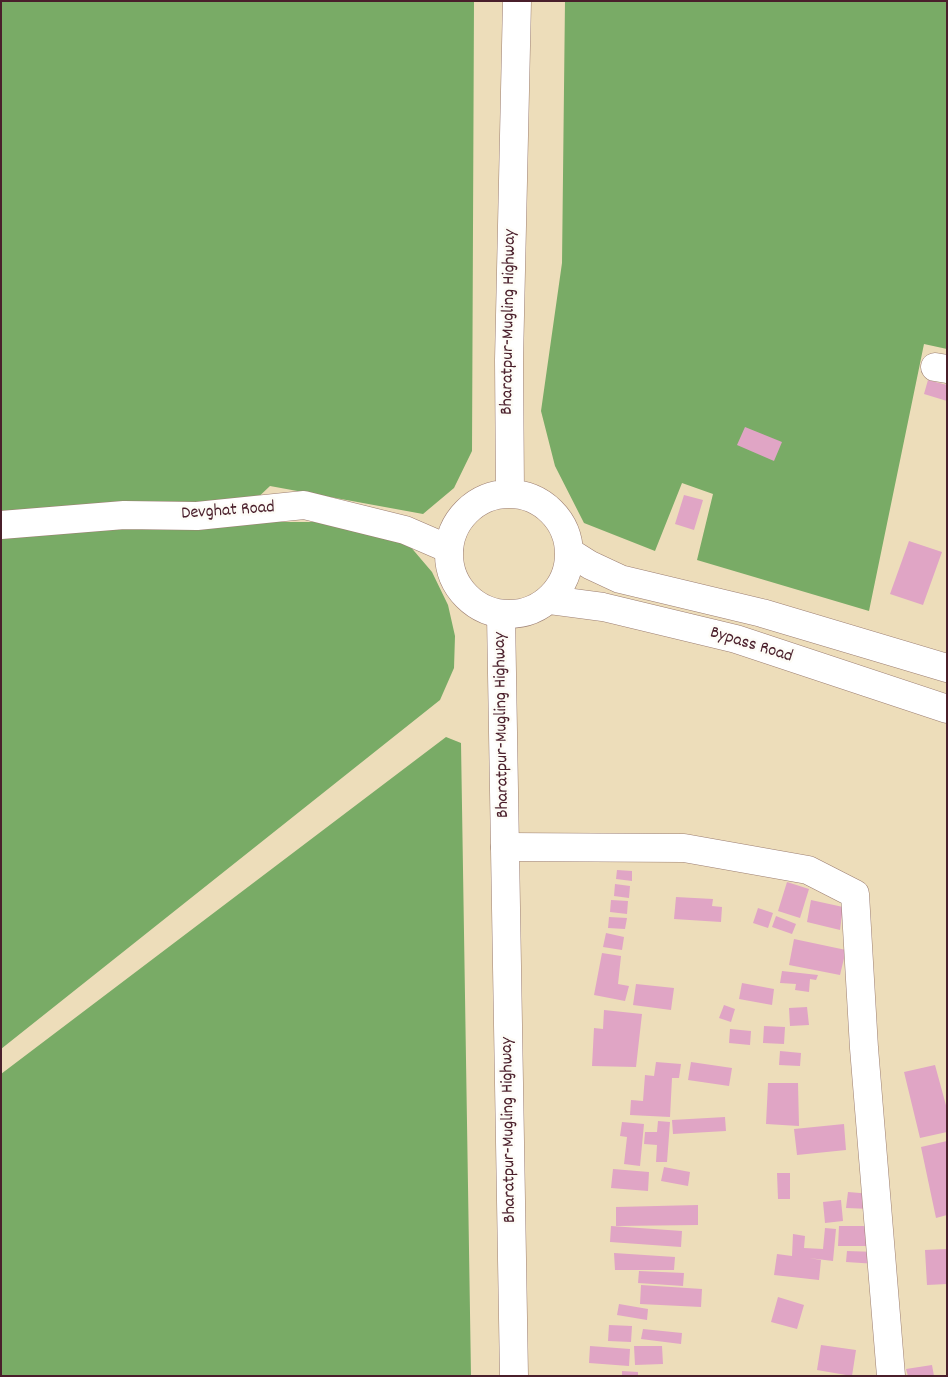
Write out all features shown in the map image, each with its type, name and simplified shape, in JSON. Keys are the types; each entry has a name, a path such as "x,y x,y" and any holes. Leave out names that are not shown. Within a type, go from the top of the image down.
{"main road":[{"name":"Bharatpur-Mugling Highway","path":"514,1376 501,615 527,612 550,600 565,579 570,553 562,523 540,501 510,494 509,360 517,1"},
{"path":"501,615 473,603 458,585 454,579 449,549 455,527 468,509 488,497 510,494"},
{"name":"Devghat Road","path":"1,525 124,514 197,516 304,506 405,530 449,549"},
{"name":"Bypass Road","path":"570,553 620,579 762,613 947,668"},
{"name":"Bypass Road","path":"550,600 603,607 736,639 947,709"},
{"path":"504,847 684,848 808,870 855,894 864,1048 891,1376"}],"green space":[{"path":"1,1 474,1 472,451 454,488 423,514 270,486 232,522 322,522 409,545 432,572 448,605 455,636 454,668 440,700 1,1049"},
{"path":"565,1 947,1 947,349 924,344 869,611 697,560 713,494 682,483 655,551 584,523 555,466 541,411 562,263"},
{"path":"446,737 461,743 471,1376 1,1376 1,1074"}],"building":[{"path":"928,380 947,385 947,401 924,394"},
{"path":"745,427 782,442 774,461 737,445"},
{"path":"684,495 703,500 694,530 675,524"},
{"path":"909,541 942,552 923,605 890,594"},
{"path":"617,870 632,871 632,881 616,879"},
{"path":"787,882 809,889 800,918 778,911"},
{"path":"615,884 630,886 629,898 614,896"},
{"path":"676,897 713,899 712,906 722,907 721,922 674,919"},
{"path":"611,900 628,901 627,914 610,912"},
{"path":"811,900 843,907 840,930 807,922"},
{"path":"758,908 773,913 768,928 753,923"},
{"path":"776,916 796,924 792,934 772,927"},
{"path":"609,917 627,918 625,929 608,928"},
{"path":"606,933 624,937 622,950 603,947"},
{"path":"794,939 846,950 840,975 789,965"},
{"path":"602,953 621,956 618,984 629,986 625,1001 594,995"},
{"path":"782,971 818,975 816,980 810,979 809,992 795,990 796,984 780,983"},
{"path":"742,983 774,989 772,1005 739,999"},
{"path":"636,984 674,988 671,1010 633,1005"},
{"path":"724,1005 735,1009 731,1022 719,1018"},
{"path":"807,1007 809,1025 790,1026 789,1008"},
{"path":"604,1010 642,1014 636,1067 592,1066 594,1028 603,1029"},
{"path":"764,1026 785,1027 784,1044 763,1043"},
{"path":"730,1029 751,1031 750,1045 729,1043"},
{"path":"780,1051 801,1053 800,1066 779,1065"},
{"path":"656,1062 681,1064 679,1078 672,1078 670,1117 630,1115 631,1100 643,1101 645,1075 654,1076"},
{"path":"691,1062 732,1068 729,1086 688,1080"},
{"path":"935,1065 947,1109 947,1132 920,1138 904,1072"},
{"path":"768,1083 798,1083 799,1126 766,1124"},
{"path":"725,1117 726,1131 673,1134 672,1120"},
{"path":"658,1121 670,1122 667,1162 656,1162 657,1145 644,1144 645,1132 657,1132"},
{"path":"622,1122 644,1124 640,1166 624,1164 627,1137 620,1136"},
{"path":"844,1124 846,1150 797,1155 794,1129"},
{"path":"947,1141 947,1215 936,1218 921,1147"},
{"path":"664,1167 690,1172 688,1186 661,1181"},
{"path":"613,1169 649,1172 648,1191 611,1188"},
{"path":"777,1173 790,1173 790,1199 778,1199"},
{"path":"848,1192 872,1194 871,1209 846,1208"},
{"path":"841,1200 843,1221 825,1223 823,1202"},
{"path":"698,1205 698,1225 616,1226 616,1207"},
{"path":"611,1226 682,1231 681,1247 610,1242"},
{"path":"839,1226 867,1226 867,1246 838,1246"},
{"path":"825,1228 836,1229 833,1261 809,1258 821,1260 819,1280 774,1275 777,1254 792,1256 793,1234 805,1236 804,1248 823,1249"},
{"path":"947,1249 947,1284 927,1285 925,1250"},
{"path":"847,1251 877,1252 877,1264 846,1262"},
{"path":"614,1253 675,1257 674,1270 615,1270"},
{"path":"639,1271 684,1273 683,1286 638,1283"},
{"path":"641,1285 702,1289 701,1307 640,1304"},
{"path":"778,1297 804,1305 797,1329 771,1322"},
{"path":"619,1304 648,1309 647,1320 617,1315"},
{"path":"609,1325 632,1326 631,1342 608,1341"},
{"path":"643,1329 682,1333 681,1344 641,1339"},
{"path":"821,1345 856,1350 852,1376 817,1370"},
{"path":"590,1346 630,1349 629,1366 589,1363"},
{"path":"634,1346 662,1346 663,1364 635,1365"},
{"path":"932,1365 934,1376 908,1376 906,1369"},
{"path":"622,1371 638,1372 638,1376 622,1376"}]}
